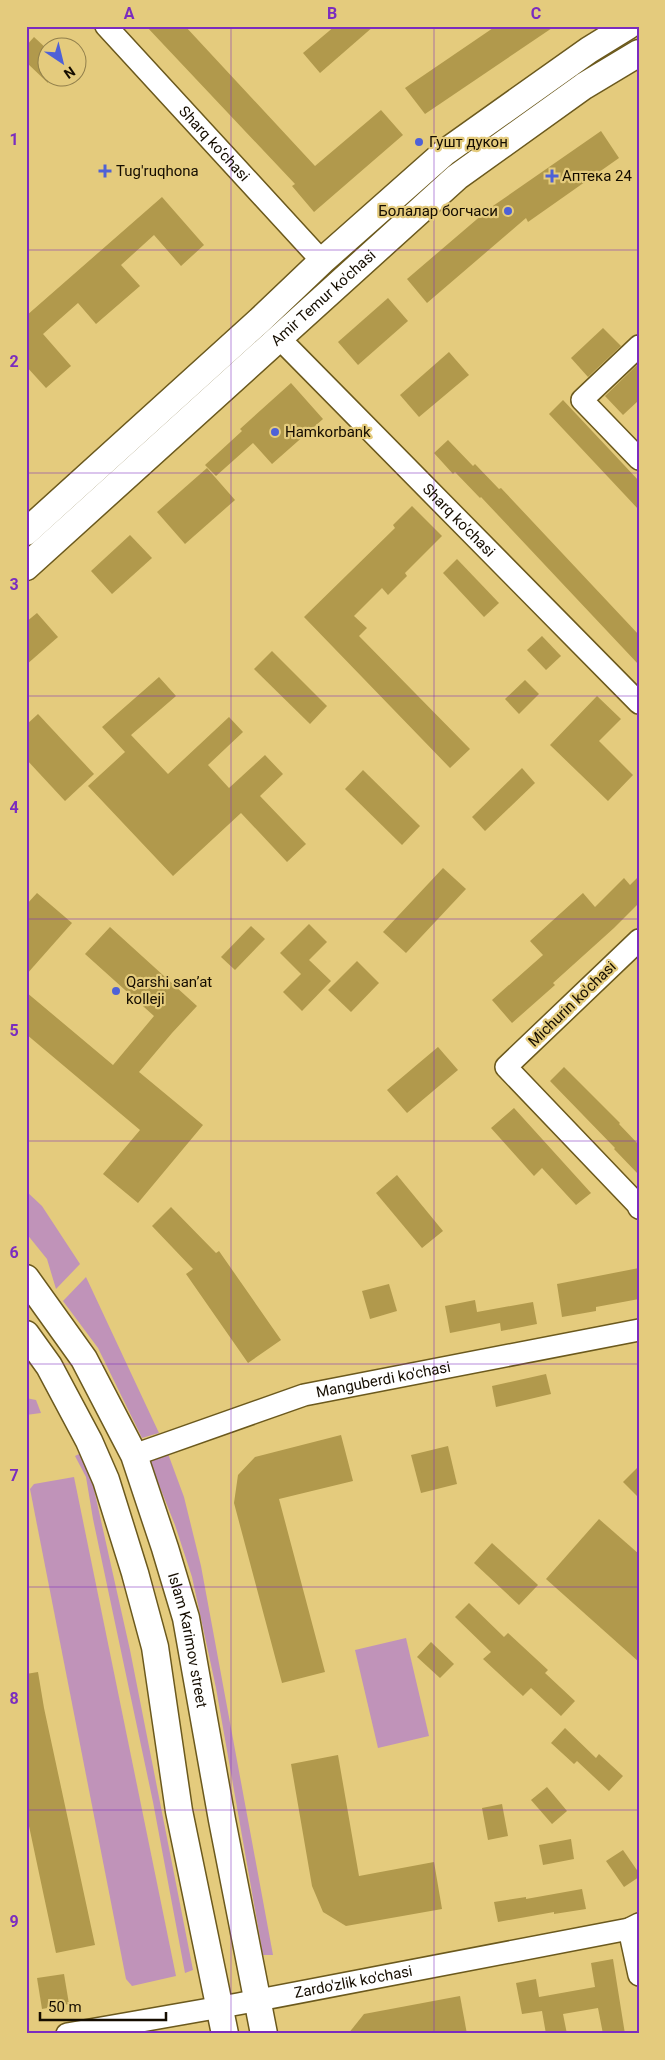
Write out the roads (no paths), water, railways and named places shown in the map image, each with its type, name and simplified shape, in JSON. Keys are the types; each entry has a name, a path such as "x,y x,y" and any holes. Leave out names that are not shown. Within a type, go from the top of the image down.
{"main road":[{"name":"Amir Temur ko'chasi","path":"26,532 259,321 322,261 444,153 589,50 628,26"},
{"name":"Amir Temur ko'chasi","path":"26,567 457,177 584,86 639,53"},
{"name":"Islam Karimov street","path":"26,1278 84,1360 134,1455 186,1618 222,1820 264,2034"},
{"path":"26,1334 49,1366 89,1441 106,1480 134,1573 155,1647 180,1811 225,2034"}],"street":[{"name":"Sharq ko‘chasi","path":"106,26 322,261"},
{"name":"Sharq ko'chasi","path":"279,338 639,704"},
{"path":"639,346 582,400 639,459"},
{"name":"Michurin ko'chasi","path":"639,940 506,1067 639,1208"},
{"name":"Manguberdi ko'chasi","path":"134,1455 304,1395 639,1330"},
{"path":"634,1927 639,1975"},
{"name":"Zardo'zlik ko'chasi","path":"67,2034 258,2000 634,1927"}],"place":[{"name":"Гушт дукон","path":"419,142"},
{"name":"Tug'ruqhona","path":"105,171"},
{"name":"Аптека 24","path":"552,176"},
{"name":"Болалар богчаси","path":"508,211"},
{"name":"Hamkorbank","path":"275,432"},
{"name":"Qarshi san’at kolleji","path":"116,991"}]}
